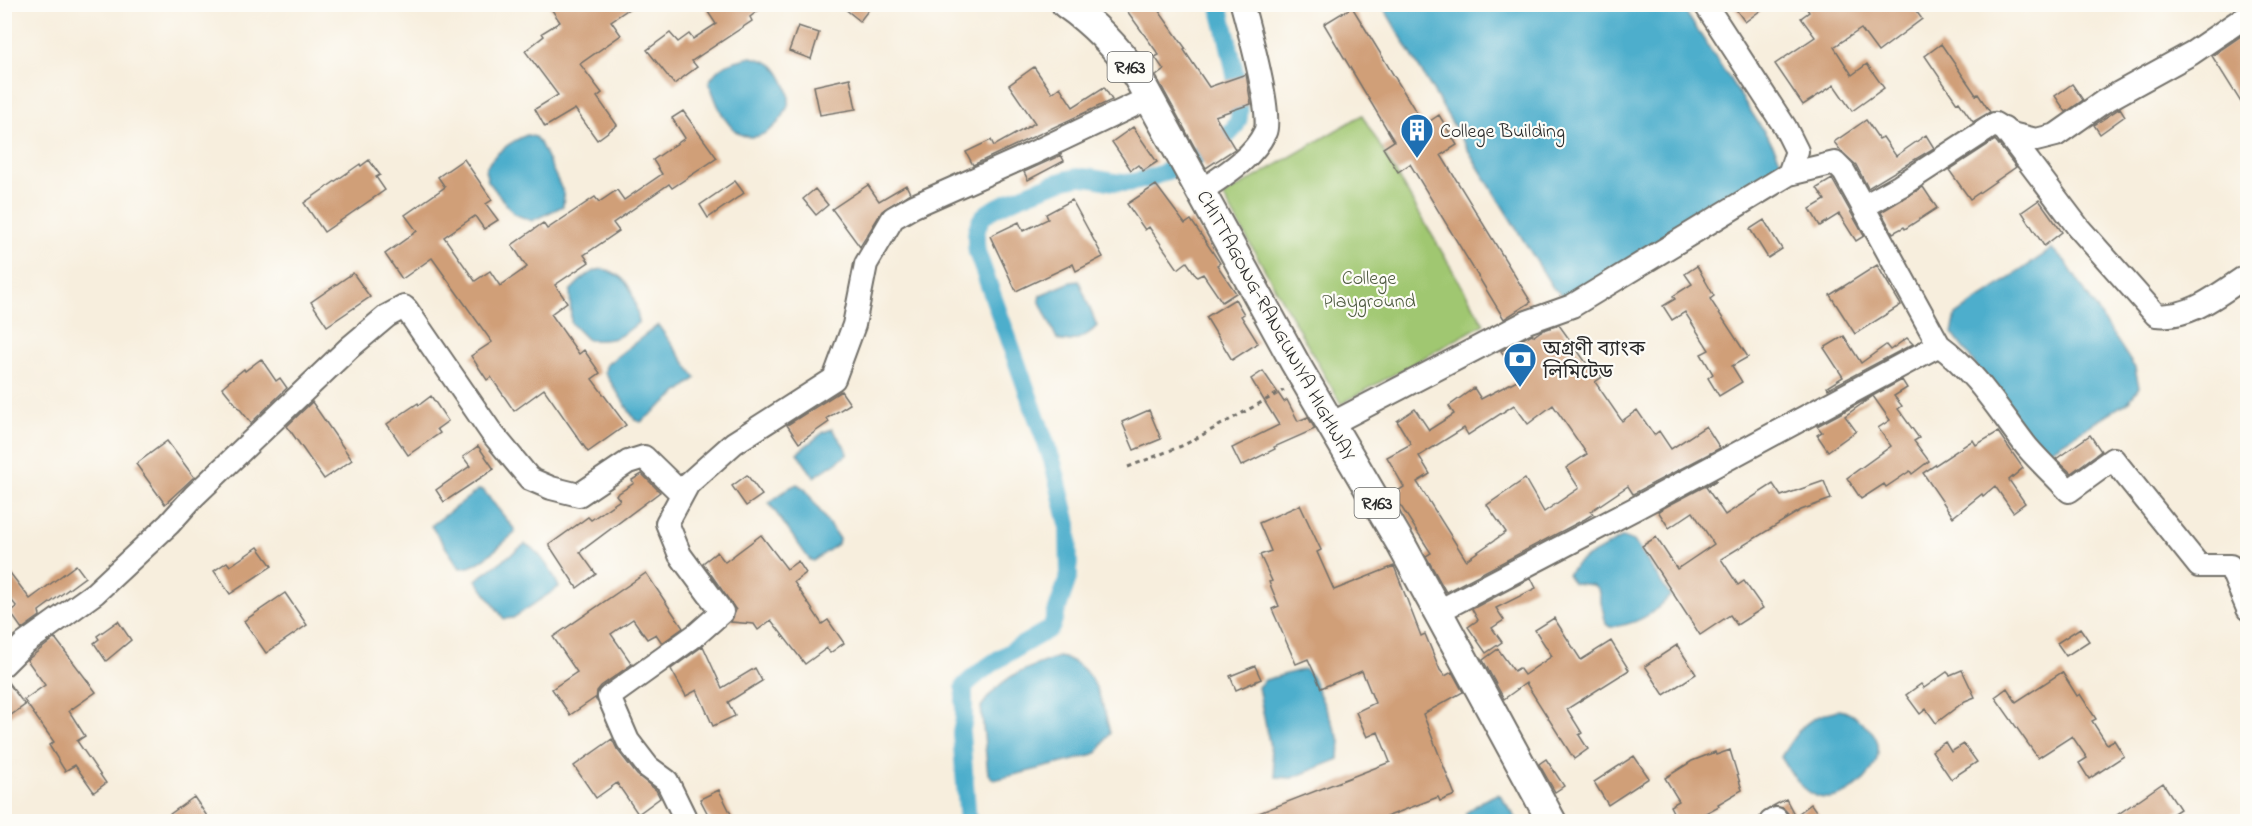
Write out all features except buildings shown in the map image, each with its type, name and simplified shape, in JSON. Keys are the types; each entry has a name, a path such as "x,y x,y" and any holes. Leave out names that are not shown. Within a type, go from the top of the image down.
{"main road":[{"name":"R163","path":"1066,4 1086,18 1117,48 1149,98"},
{"name":"CHITTAGONG-RANGUNIYA HIGHWAY","path":"1149,98 1305,380 1401,544 1552,822"}],"street":[{"path":"1200,189 1231,170 1257,146 1267,129 1264,95 1242,4"},
{"path":"1705,4 1785,127 1797,151 1789,174"},
{"path":"1864,206 1900,186 1995,124 2011,134 2036,140 2056,135 2103,102 2192,53 2247,15"},
{"path":"687,822 668,782 648,767 628,741 609,697 697,634 722,612 680,555 668,523 688,484 734,443 834,379 854,325 866,264 893,218 914,206 1149,98"},
{"path":"2004,129 2078,226 2156,315 2175,316 2195,309 2247,275"},
{"path":"1331,424 1527,322 1572,306 1789,174 1836,163 1864,206 1939,345 1958,359 1990,396 2028,448 2069,490 2113,459 2199,566 2230,566 2247,609"},
{"path":"4,664 24,644 95,593 169,524 194,496 300,393 367,332 398,309 407,310 491,432 530,479 551,488 579,495 628,462 644,457 682,494"},
{"path":"1437,612 1939,345"}],"path":[{"path":"1128,467 1184,445 1305,380"}],"green space":[{"name":"College Playground","path":"1362,115 1484,324 1341,404 1223,196"}],"water":[{"path":"1382,5 1681,5 1773,145 1783,165 1567,299 1553,288"},
{"path":"752,57 767,61 774,66 784,81 789,99 779,122 764,133 748,137 734,130 729,124 720,111 709,82 722,67"},
{"path":"527,135 535,137 540,143 564,194 563,206 532,221 514,214 488,181 485,170 492,159 503,149"},
{"path":"2052,249 2065,261 2135,368 2139,387 2129,401 2046,453 2038,450 1952,333 1956,315"},
{"path":"602,269 612,272 626,282 633,296 639,322 616,338 588,340 571,323 570,291 588,275"},
{"path":"1079,281 1097,326 1078,339 1062,341 1057,339 1039,300 1040,295"},
{"path":"658,325 696,378 641,422 635,420 605,373 606,365"},
{"path":"832,429 846,448 847,455 814,477 797,453 824,432"},
{"path":"797,484 805,489 839,539 838,544 813,561 809,559 769,503"},
{"path":"478,490 483,490 515,530 514,534 481,561 460,568 431,526"},
{"path":"1623,537 1634,541 1670,596 1657,609 1643,618 1628,624 1610,627 1606,624 1598,589 1593,585 1573,583 1567,574 1580,561"},
{"path":"525,544 541,557 559,587 513,618 504,619 476,580"},
{"path":"1058,657 1080,666 1095,685 1110,733 1098,752 1090,756 994,780 988,774 981,707 997,688 1014,675"},
{"path":"1304,669 1311,675 1340,741 1339,759 1292,778 1276,777 1258,687 1265,680"},
{"path":"1838,710 1852,715 1873,733 1878,744 1878,756 1865,779 1854,788 1831,798 1819,797 1801,786 1781,757 1798,732 1810,721"},
{"path":"1497,794 1518,821 1467,821 1466,813 1482,801"}],"waterway":[{"path":"968,822 961,733 964,719 964,686 995,662 1051,628 1069,575 1068,524 1053,463 977,252 978,227 986,214 1003,204 1071,178 1084,177 1125,183 1152,177 1205,152 1232,131 1238,121 1239,98 1219,4"}],"place":[{"name":"College Building","path":"1417,159"},
{"name":"অগ্রণী ব্যাংক লিমিটেড","path":"1520,388"}]}
